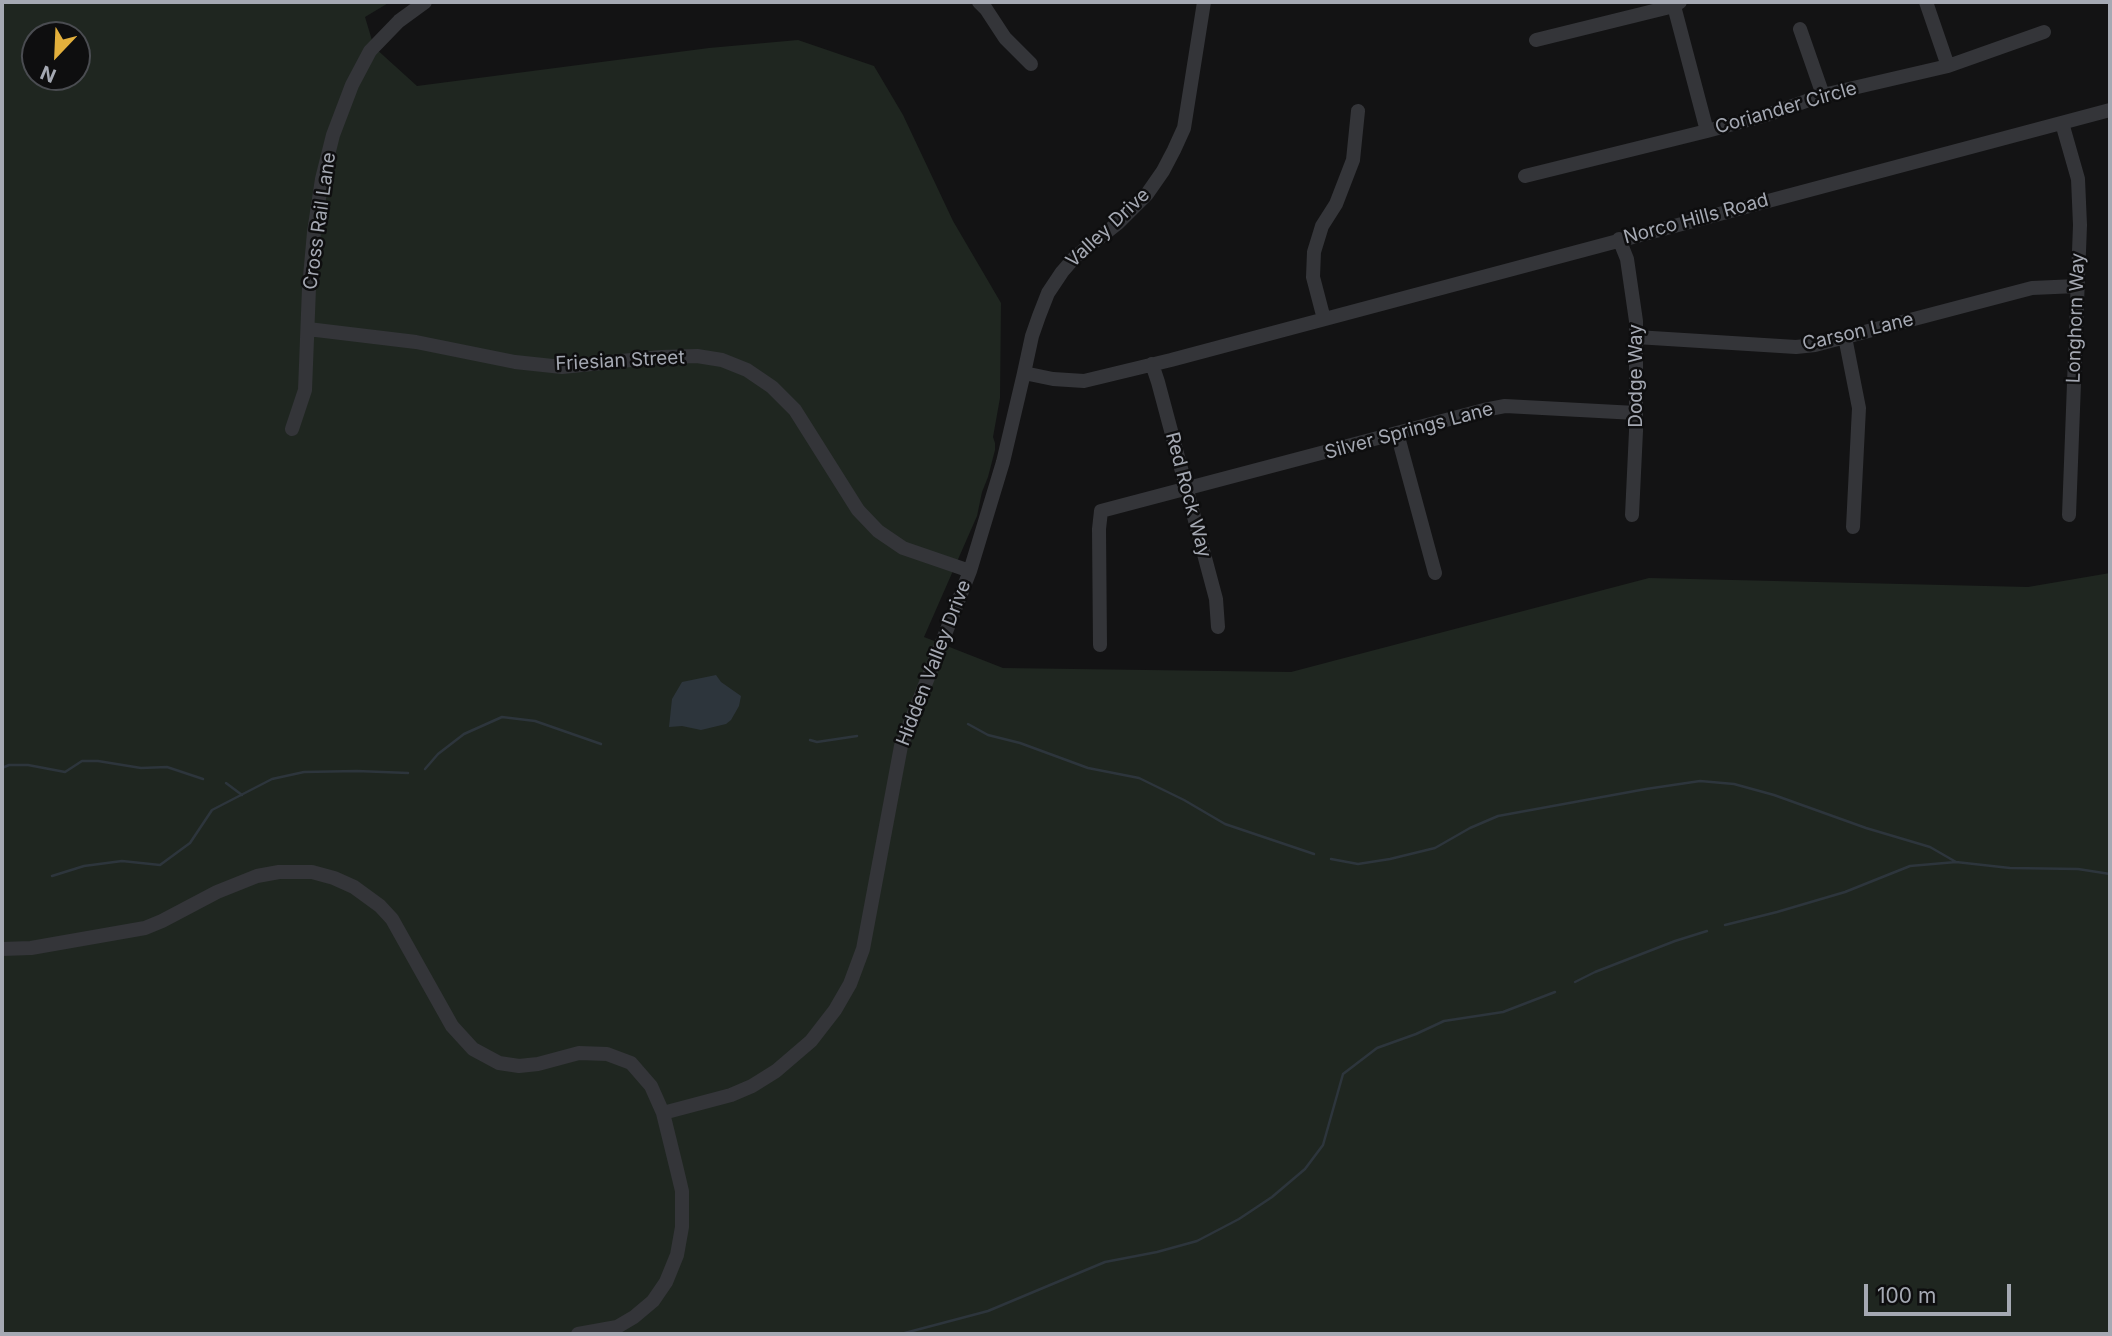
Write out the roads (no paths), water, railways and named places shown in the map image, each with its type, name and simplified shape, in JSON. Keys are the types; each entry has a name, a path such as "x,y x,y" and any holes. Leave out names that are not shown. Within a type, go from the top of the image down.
{"street":[{"name":"Cross Rail Lane","path":"292,429 305,390 314,232 322,178 333,135 352,85 370,51 399,21 425,2"},
{"path":"979,2 1004,38 1031,64"},
{"name":"Valley Drive","path":"1024,373 1039,316 1048,293 1062,272 1075,257 1118,223 1147,194 1174,150 1184,128 1204,2"},
{"path":"1926,2 1948,66"},
{"path":"1536,40 1677,4 1707,131"},
{"path":"1800,29 1823,95"},
{"name":"Coriander Circle","path":"1525,176 1770,114 1823,95 1948,66 2045,32"},
{"name":"Norco Hills Road","path":"1152,363 2110,110"},
{"path":"1324,318 1313,277 1314,252 1322,226 1336,204 1353,160 1358,111"},
{"name":"Longhorn Way","path":"2062,123 2078,179 2080,225 2069,515"},
{"name":"Dodge Way","path":"1619,239 1632,288 1636,337 1632,515"},
{"name":"Carson Lane","path":"1636,337 1815,345 2032,288 2077,286"},
{"name":"Friesian Street","path":"308,329 416,342 515,362 562,367 661,357 697,356 722,360 747,370 772,387 795,410 858,510 878,531 903,548 970,571"},
{"path":"1845,337 1859,408 1853,527"},
{"path":"1024,373 1084,381 1152,363"},
{"name":"Red Rock Way","path":"1152,363 1216,599 1218,627"},
{"name":"Hidden Valley Drive","path":"663,1113 731,1095 776,1071 811,1041 835,1010 850,984 863,949 901,746 970,571 1003,462 1024,373"},
{"name":"Silver Springs Lane","path":"1100,645 1101,512 1505,406 1636,413"},
{"path":"1397,433 1435,573"},
{"path":"8,949 31,948 145,928 217,892 257,876 279,872 312,872 354,887 386,912 405,940 452,1026 473,1049 499,1063 519,1066 579,1053 607,1054 631,1063 651,1086 663,1113 682,1191 682,1227 677,1255 666,1282 653,1301 634,1317 617,1326 578,1334"}],"waterway":[{"path":"425,769 438,754 464,734 502,717 535,721 601,744"},
{"path":"968,724 988,735 1020,743 1088,768 1139,778 1225,824 1314,854"},
{"path":"810,740 817,742 857,736"},
{"path":"2,768 9,765 28,765 65,772 82,761 98,761 141,768 167,767 203,779"},
{"path":"52,876 84,866 122,861 160,865 190,843 212,810 272,779 304,772 408,773"},
{"path":"1331,859 1358,864 1390,859 1435,848 1498,816 1700,781 1734,784 1774,795 1866,828 1930,847 1956,862"},
{"path":"226,783 242,795"},
{"path":"1725,925 1845,892 1910,866 1956,862 2010,868 2078,869 2110,874"},
{"path":"1575,982 1675,941 1707,931"},
{"path":"901,1334 988,1311 1105,1262 1197,1241 1239,1219 1272,1197 1305,1169 1323,1145 1343,1074 1377,1048 1444,1021 1503,1012 1555,992"}]}
